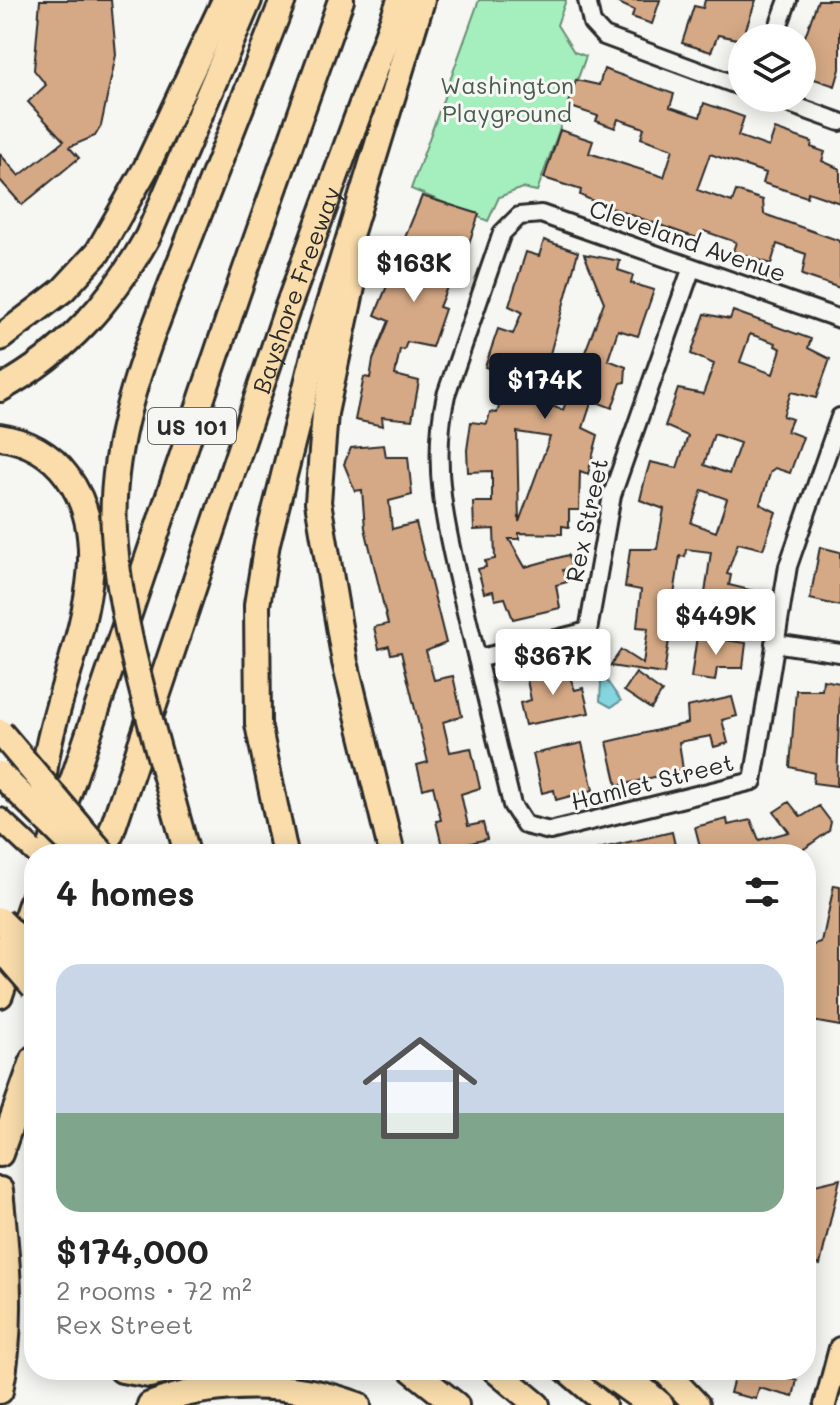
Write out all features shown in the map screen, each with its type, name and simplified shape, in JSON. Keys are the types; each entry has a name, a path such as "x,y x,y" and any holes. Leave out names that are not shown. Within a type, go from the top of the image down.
{"highway":[{"path":"0,338 63,290 98,252 146,168 225,0"},
{"path":"0,389 31,371 87,325 127,272 148,236 249,0"},
{"path":"184,844 133,643 114,531 125,425 139,367 283,0"},
{"name":"US 101","path":"49,844 341,0"},
{"name":"Bayshore Freeway","path":"107,844 292,294 400,0"},
{"path":"283,844 258,724 257,605 280,483 318,340 422,0"},
{"path":"390,844 345,662 318,502 320,454 332,374 396,93"},
{"path":"2,437 35,447 60,466 76,488 87,517 90,549 80,628 43,773 46,844"},
{"path":"123,844 165,672"},
{"path":"0,732 95,844"},
{"path":"0,774 71,844"},
{"path":"0,920 24,944"},
{"path":"0,995 24,924"},
{"path":"0,948 24,976"},
{"path":"0,1154 24,1086"},
{"path":"0,1190 9,1288 8,1335 0,1391"},
{"path":"425,1380 456,1405"},
{"path":"507,1380 537,1405"},
{"path":"632,1380 661,1405"},
{"path":"673,1380 697,1405"},
{"path":"150,1405 216,1389 253,1388 303,1389 358,1405"}],"main road":[{"path":"1,820 26,844"},
{"path":"825,1405 840,1348"},
{"path":"576,1380 605,1405"},
{"path":"612,1380 647,1405"}],"street":[{"path":"587,0 592,23 613,40 728,82"},
{"path":"779,24 788,0"},
{"path":"812,112 840,122"},
{"name":"Cleveland Avenue","path":"477,659 441,502 440,421 455,366 502,233 519,216 541,214 840,319"},
{"name":"Rex Street","path":"477,659 588,631 612,495 692,267"},
{"name":"Hamlet Street","path":"477,659 512,805 525,825 550,831 753,781 788,566 840,417"},
{"path":"774,643 840,653"}],"green space":[{"name":"Washington Playground","path":"479,0 566,0 557,25 574,52 586,56 537,191 522,188 499,197 488,221 411,189"}],"water":[{"path":"607,681 621,701 611,707 600,701 601,682"}],"building":[{"path":"40,0 111,0 116,55 101,126 95,136 69,147 79,158 22,205 0,180 0,154 19,176 64,141 28,102 46,85 34,70"},
{"path":"612,0 660,0 652,24 632,17 634,10"},
{"path":"705,0 756,0 748,24 728,24 728,37 718,35 711,52 682,43 694,6 703,8"},
{"path":"818,0 840,0 840,69 835,86 816,80 816,24 809,24"},
{"path":"604,69 674,94 670,107 700,117 704,103 744,117 738,136 769,147 775,129 812,142 811,147 825,152 822,161 840,169 840,203 808,192 807,197 763,183 766,173 710,154 697,190 732,202 736,191 763,200 764,214 840,241 840,288 802,275 806,254 777,244 771,264 733,251 736,242 704,231 701,239 685,234 595,202 580,195 581,190 544,178 560,130 593,141 589,153 664,177 673,149 641,138 644,128 618,119 615,128 596,121 598,116 568,106 576,80 599,85"},
{"path":"422,196 479,214 459,272 454,270 439,307 445,309 432,347 407,342 404,350 400,349 395,375 419,381 412,420 382,417 383,426 355,420 364,377 370,378 373,360 389,321 375,315 387,286 376,284 380,271 390,274"},
{"path":"544,240 578,252 537,401 563,410 604,302 584,254 620,261 618,270 633,275 631,283 654,290 638,336 618,330 608,360 626,367 625,382 621,383 612,408 592,400 583,428 598,435 588,474 580,471 579,510 569,510 569,527 562,526 562,534 519,533 519,539 509,539 525,567 568,555 571,568 563,570 567,582 556,585 560,608 513,619 505,598 495,600 493,591 484,593 478,569 486,567 485,561 495,559 494,529 474,530 473,502 492,502 492,471 468,472 467,450 471,422 487,424 490,412 497,413 509,376 485,367 498,329 513,334 522,312 509,306 526,252 539,256","holes":["517,432 550,437 519,522"]},
{"path":"733,311 811,339 808,348 830,359 816,398 791,392 783,416 792,419 787,431 803,437 790,473 775,468 771,471 760,504 776,512 763,549 738,543 727,574 731,575 729,585 754,591 749,623 702,614 711,552 686,549 685,557 680,556 672,608 668,607 664,632 670,633 664,674 610,666 621,650 643,664 648,628 637,627 641,590 625,587 630,549 657,549 664,509 640,500 645,479 650,462 677,468 688,436 665,426 678,389 703,394 714,364 691,354 705,314 730,319","holes":["750,334 776,343 775,346 781,349 773,374 740,362","714,434 740,443 729,474 704,465","702,490 727,499 716,532 691,523"]},
{"path":"384,445 386,457 408,457 412,495 389,501 392,529 416,523 446,643 426,651 434,680 453,676 462,716 443,722 450,752 471,748 480,788 461,794 468,826 483,823 487,839 467,844 442,844 436,821 441,820 433,786 423,789 417,765 428,762 401,652 391,654 389,646 379,649 374,627 388,624 365,528 362,490 355,491 344,464 351,448"},
{"path":"820,547 840,552 840,606 810,599"},
{"path":"697,636 746,643 743,668 717,668 715,681 691,678"},
{"path":"566,667 575,690 583,688 589,713 525,725 520,703 531,700 526,675"},
{"path":"636,673 662,692 651,709 624,691"},
{"path":"823,680 840,683 837,786 813,783 814,773 790,767 796,690 822,690"},
{"path":"732,697 737,716 722,720 728,743 714,747 711,736 679,742 683,770 617,786 607,742 688,723 687,707"},
{"path":"582,743 593,790 556,800 554,790 542,793 533,754"},
{"path":"789,802 801,817 819,806 831,822 829,831 811,844 699,844 695,827 727,819 728,825 751,820 759,840 789,832 774,812"},
{"path":"672,832 675,844 620,844"},
{"path":"834,885 840,886 840,1026 816,1022 816,945 822,943"},
{"path":"840,1179 820,1265 816,1264 816,1185"},
{"path":"733,1380 797,1380 793,1397 759,1388 756,1399 730,1393"}]}
